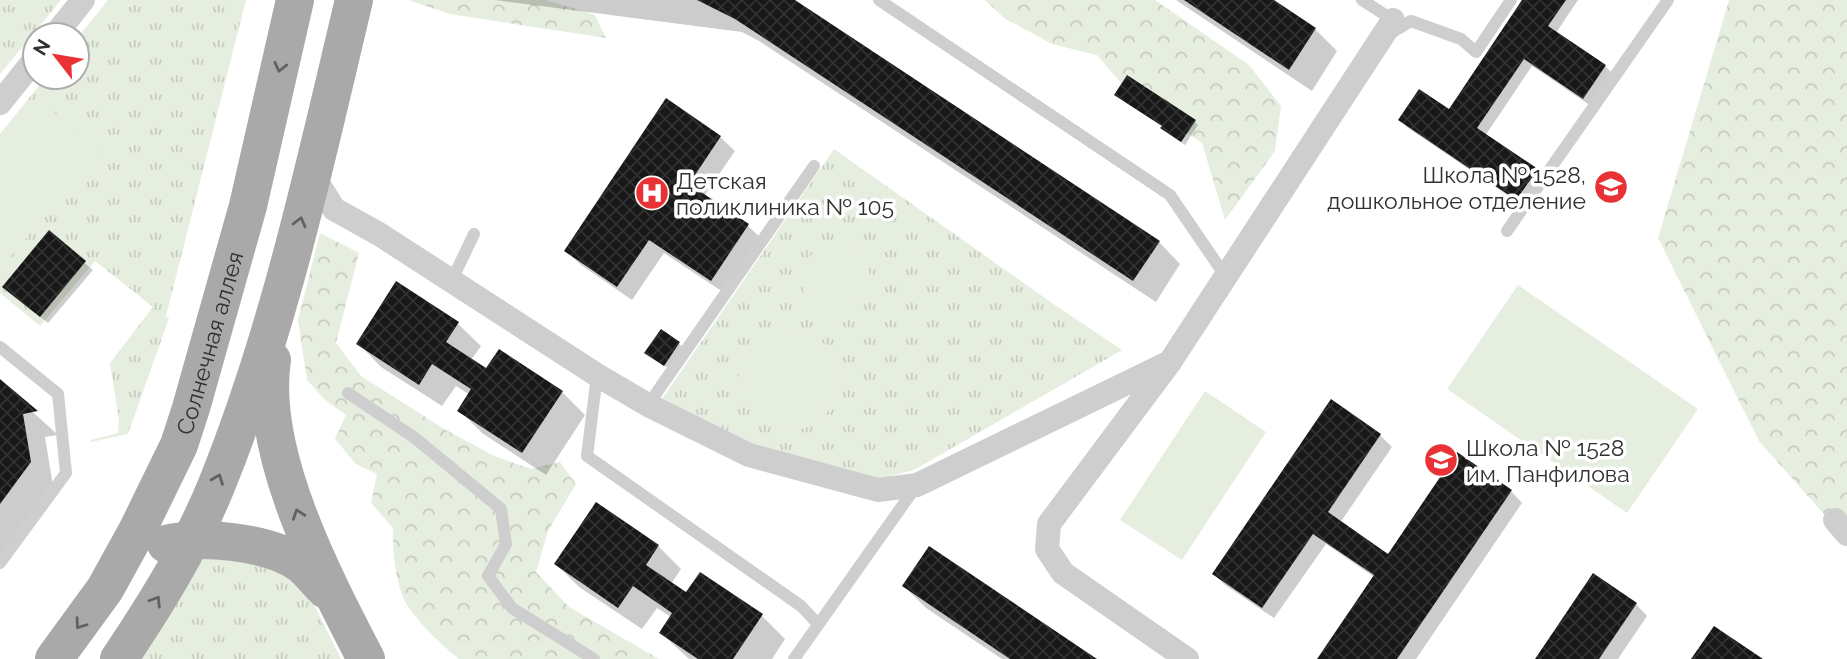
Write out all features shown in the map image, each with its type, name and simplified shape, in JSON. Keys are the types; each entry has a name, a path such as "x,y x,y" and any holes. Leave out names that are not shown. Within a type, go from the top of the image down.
{"main road":[{"name":"Солнечная аллея","path":"54,659 105,589 179,445 248,206 295,0"},
{"path":"119,659 175,570 217,485 283,288 354,0"},
{"path":"283,288 270,374 271,410 277,443 299,516 335,599 366,659"},
{"path":"105,589 143,552 158,545 221,541 271,551 299,563 335,599"}],"street":[{"path":"66,21 83,0"},
{"path":"1187,659 1063,573 1046,549 1049,524 1170,362 1386,30"},
{"path":"0,103 21,77"},
{"path":"312,174 334,209 379,234 648,405 748,455 878,490 917,485 1170,362"}],"lane":[{"path":"879,0 1170,195 1226,277"},
{"path":"1362,0 1386,30 1411,21 1461,39 1476,52 1511,0"},
{"path":"1507,231 1668,0"},
{"path":"648,405 814,166"},
{"path":"452,280 474,234"},
{"path":"0,346 58,394 66,473 0,563"},
{"path":"597,375 587,456 802,606 818,624"},
{"path":"348,393 415,438 501,509 506,544 488,576 512,608 594,659"},
{"path":"794,659 917,485"}],"green space":[{"path":"0,0 61,0 44,21 21,21 21,49 0,74"},
{"path":"108,0 246,0 166,316 169,318 128,434 91,442 118,433 119,420 110,363 153,307 95,261 40,326 0,293 0,134 35,91 91,91 91,21"},
{"path":"408,0 546,0 595,15 606,38 450,14"},
{"path":"985,0 1155,0 1249,65 1281,106 1275,151 1225,220 1202,143 1174,123 1147,113 1097,55 1052,44 1004,18"},
{"path":"1729,0 1847,0 1847,540 1759,441 1658,238"},
{"path":"38,100 101,147 0,270 0,146"},
{"path":"834,149 1122,350 914,470 876,480 769,453 662,399"},
{"path":"320,233 359,253 336,343 361,376 444,429 494,456 531,469 560,462 576,484 548,531 536,572 569,607 659,659 459,659 414,615 405,601 398,581 393,528 371,503 377,474 356,464 335,439 346,415 325,400 307,380 298,320"},
{"path":"841,243 858,253 867,263 870,276 869,296 848,313 827,312 809,302 799,275 813,252"},
{"path":"1518,285 1698,409 1627,513 1447,389"},
{"path":"768,330 809,331 830,349 846,368 839,392 827,413 809,427 798,430 774,426 746,408 738,381 742,360 751,344"},
{"path":"1205,391 1266,432 1182,560 1120,520"},
{"path":"232,549 299,574 341,659 137,659 198,560"}],"building":[{"path":"697,0 795,0 1160,241 1133,281 735,19"},
{"path":"1184,0 1274,0 1316,28 1289,70"},
{"path":"1522,0 1566,0 1548,26 1606,65 1583,99 1524,59 1477,128 1538,169 1516,200 1398,120 1419,89 1449,109"},
{"path":"1127,75 1196,120 1181,142 1160,128 1162,126 1114,95"},
{"name":"Детская поликлиника № 105","path":"666,98 721,136 689,184 749,224 711,281 649,240 617,287 564,251"},
{"path":"49,230 86,261 40,317 2,287"},
{"path":"396,281 459,322 446,342 486,368 499,349 563,391 522,453 457,411 471,389 432,364 419,385 356,344"},
{"path":"661,329 680,342 664,366 644,353"},
{"path":"0,379 38,411 23,414 31,462 0,504"},
{"path":"1331,399 1381,434 1328,512 1388,554 1457,452 1512,490 1397,659 1317,659 1374,575 1313,534 1262,608 1212,574"},
{"path":"596,502 659,545 646,565 686,592 700,572 763,614 733,659 698,659 659,633 672,613 633,586 618,608 554,564"},
{"path":"929,546 1097,659 1010,659 902,586"},
{"path":"1593,573 1637,603 1599,659 1535,659"},
{"path":"1714,626 1763,659 1691,659"}],"place":[{"name":"Школа № 1528, дошкольное отделение","path":"1611,187"},
{"name":"Детская поликлиника № 105","path":"652,193"},
{"name":"Школа № 1528 им. Панфилова","path":"1441,460"}]}
